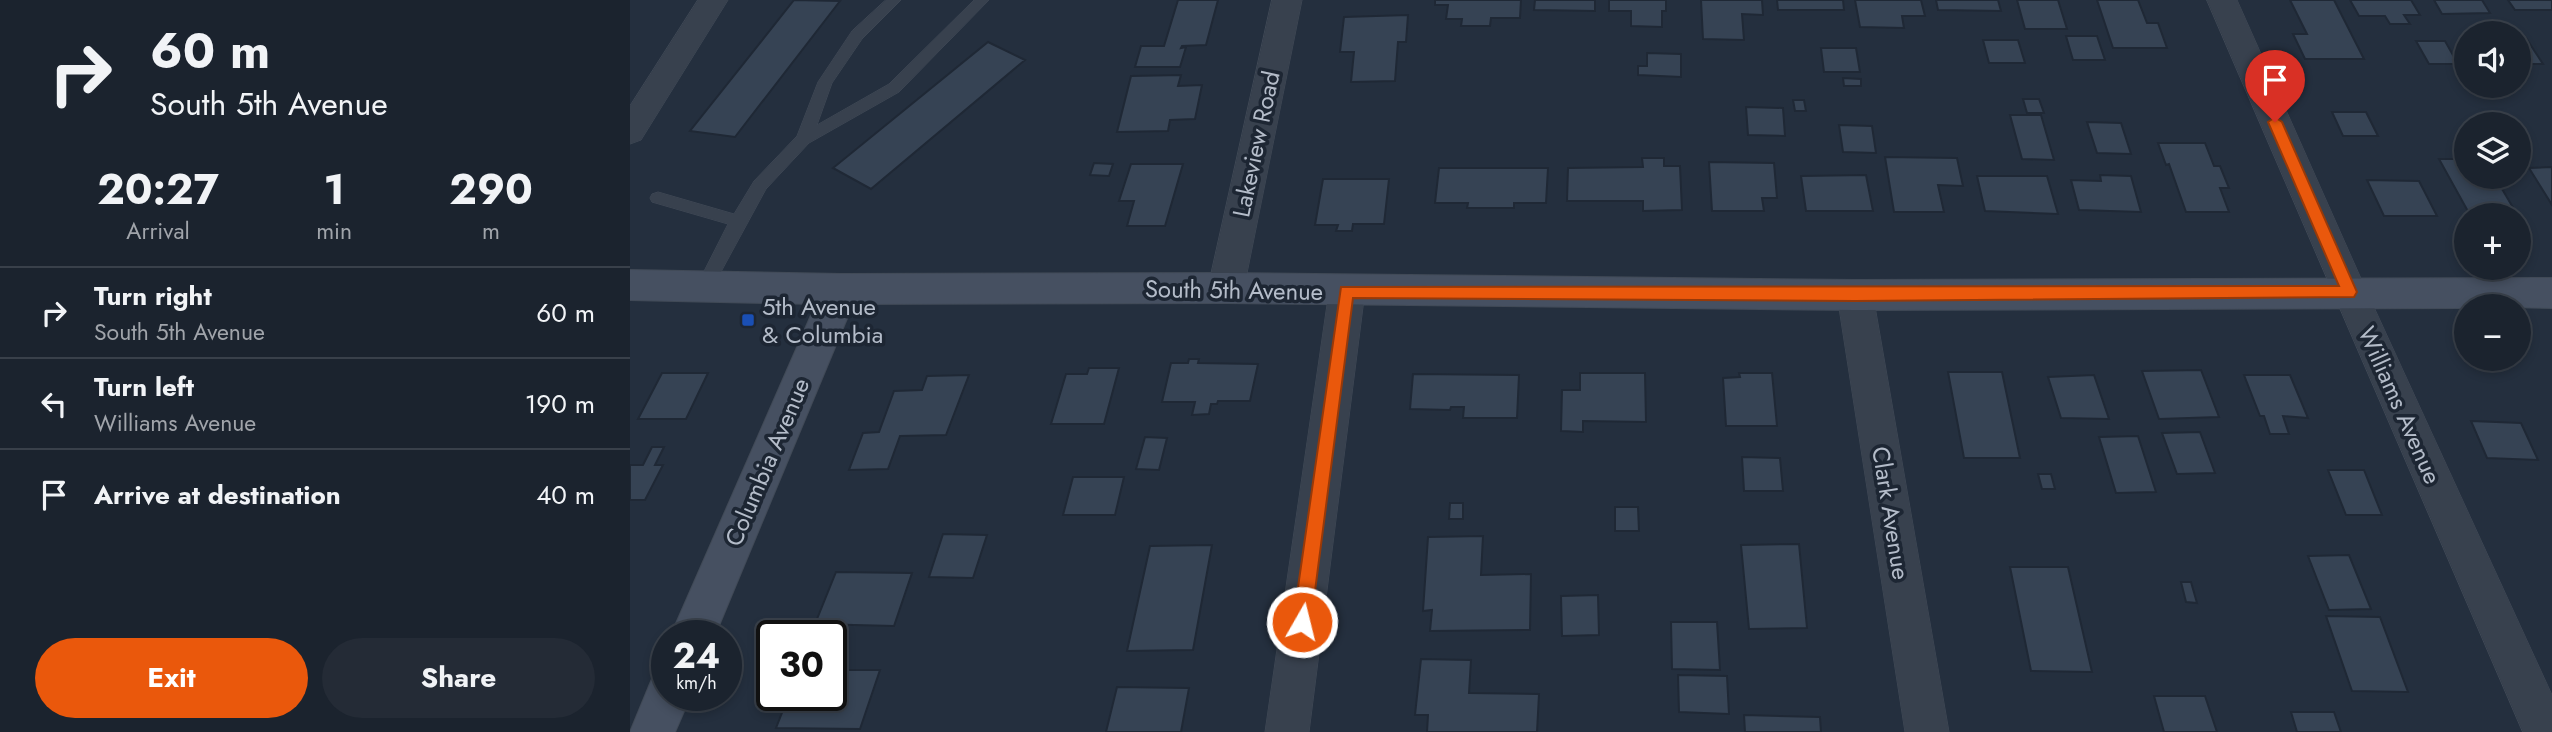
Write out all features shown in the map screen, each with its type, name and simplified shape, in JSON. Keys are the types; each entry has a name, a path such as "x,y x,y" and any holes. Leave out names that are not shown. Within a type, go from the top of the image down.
{"street":[{"path":"630,132 713,0"},
{"name":"Lakeview Road","path":"1226,288 1287,0"},
{"name":"Williams Avenue","path":"2222,0 2546,732"},
{"name":"South 5th Avenue","path":"630,285 841,289 1226,288 1855,295 2552,293"},
{"name":"Columbia Avenue","path":"700,620 841,289"},
{"path":"1287,732 1347,291"},
{"name":"Clark Avenue","path":"1855,295 1927,732"},
{"path":"652,732 661,711"}],"lane":[{"path":"804,139 825,82 857,36 894,0"},
{"path":"704,287 737,221 760,185 804,139 894,88 982,0"},
{"path":"658,198 737,221"}],"building":[{"path":"794,0 840,1 735,137 690,131"},
{"path":"1178,0 1218,0 1206,45 1182,46 1181,48 1186,47 1180,67 1135,67 1141,46 1164,46"},
{"path":"1435,0 1521,0 1520,18 1491,18 1490,26 1461,26 1462,19 1446,19 1448,5 1435,5"},
{"path":"1535,0 1595,0 1595,11 1534,10"},
{"path":"1609,0 1666,0 1666,11 1662,11 1662,27 1631,26 1631,11 1609,11"},
{"path":"1701,0 1762,0 1763,15 1742,14 1744,40 1703,39"},
{"path":"1777,0 1843,0 1844,10 1778,10"},
{"path":"1855,0 1921,0 1925,16 1902,16 1904,28 1860,27"},
{"path":"1936,0 1998,0 2001,11 1938,10"},
{"path":"2017,0 2058,0 2067,29 2025,29"},
{"path":"2097,0 2138,0 2147,23 2158,23 2167,48 2113,48"},
{"path":"2290,0 2334,0 2364,59 2305,59 2293,34 2307,34"},
{"path":"2350,0 2411,0 2420,15 2404,15 2410,24 2390,24 2385,16 2359,16"},
{"path":"2434,0 2482,0 2490,13 2442,14"},
{"path":"2508,0 2552,0 2552,10 2515,10"},
{"path":"1408,15 1406,42 1398,42 1395,81 1351,82 1354,52 1340,52 1344,17"},
{"path":"2066,36 2097,36 2105,60 2073,60"},
{"path":"1983,40 2018,40 2025,63 1989,63"},
{"path":"2416,41 2445,41 2454,57 2454,64 2429,64"},
{"path":"988,42 1025,60 871,189 833,168"},
{"path":"2531,46 2543,64 2531,64"},
{"path":"1821,48 1856,48 1860,72 1824,72"},
{"path":"1647,53 1681,54 1681,77 1638,75 1638,66 1647,66"},
{"path":"1181,75 1178,86 1202,85 1195,119 1170,120 1168,131 1117,132 1131,76"},
{"path":"1843,78 1861,79 1861,86 1844,86"},
{"path":"2023,99 2039,99 2044,113 2027,113"},
{"path":"1793,100 1804,100 1806,111 1795,111"},
{"path":"1746,107 1783,108 1785,136 1748,135"},
{"path":"2332,112 2366,112 2378,136 2343,136"},
{"path":"2010,115 2041,115 2054,160 2022,159"},
{"path":"2087,122 2121,123 2131,154 2097,153"},
{"path":"1839,125 1872,126 1876,153 1843,152"},
{"path":"2158,143 2205,143 2214,166 2220,166 2229,188 2220,188 2229,212 2186,212 2169,164 2166,165"},
{"path":"1885,157 1957,158 1963,186 1938,185 1944,212 1894,212"},
{"path":"1642,158 1664,158 1664,166 1680,166 1682,210 1643,211 1643,201 1567,201 1568,168 1643,167"},
{"path":"2439,159 2454,159 2454,186"},
{"path":"1709,162 1774,163 1777,198 1762,198 1764,211 1712,211"},
{"path":"1094,163 1113,164 1109,176 1090,175"},
{"path":"1131,164 1183,164 1165,226 1127,226 1134,201 1119,201"},
{"path":"2552,167 2552,205 2531,171 2531,168"},
{"path":"1439,168 1548,168 1546,203 1514,203 1514,208 1467,208 1468,203 1435,203"},
{"path":"1866,175 1873,211 1806,211 1801,176"},
{"path":"2100,175 2131,176 2141,212 2079,210 2071,180 2101,181"},
{"path":"1977,176 2047,176 2058,214 1985,211"},
{"path":"1323,179 1389,179 1384,224 1353,224 1352,231 1336,231 1338,225 1315,225"},
{"path":"2367,180 2419,181 2437,216 2384,216"},
{"path":"2456,189 2502,189 2510,203 2463,203"},
{"path":"1189,359 1199,359 1198,363 1258,364 1250,401 1218,401 1217,404 1211,404 1209,414 1192,415 1195,402 1162,402 1171,363 1188,363"},
{"path":"1089,368 1119,368 1104,424 1051,424 1066,374 1087,374"},
{"path":"2201,370 2219,417 2159,419 2142,371"},
{"path":"1948,372 2002,372 2020,458 1964,458"},
{"path":"662,373 708,373 686,419 638,419"},
{"path":"1580,373 1645,373 1646,422 1583,421 1583,432 1561,431 1562,390 1580,390"},
{"path":"1739,373 1772,373 1777,426 1726,426 1723,378 1740,377"},
{"path":"1413,374 1519,375 1517,418 1463,418 1464,407 1451,407 1450,410 1410,409"},
{"path":"969,375 946,435 900,436 888,469 849,470 863,433 879,432 894,391 922,390 927,376"},
{"path":"2094,375 2109,419 2061,418 2048,377"},
{"path":"2244,375 2290,375 2308,418 2283,416 2289,434 2270,434"},
{"path":"2471,421 2521,423 2538,460 2487,458"},
{"path":"2200,432 2215,473 2177,474 2162,433"},
{"path":"2138,436 2156,492 2116,493 2099,437"},
{"path":"1145,437 1167,438 1159,470 1136,469"},
{"path":"652,447 664,447 655,465 663,465 645,500 630,500 630,465 643,465"},
{"path":"1742,457 1780,458 1783,491 1744,491"},
{"path":"2328,470 2364,470 2382,515 2346,515"},
{"path":"2038,474 2051,474 2055,489 2042,489"},
{"path":"1073,477 1124,477 1115,515 1063,515"},
{"path":"1450,503 1463,503 1463,519 1449,519"},
{"path":"1615,507 1638,507 1639,531 1615,531"},
{"path":"943,534 987,535 973,578 929,577"},
{"path":"1483,536 1481,575 1531,574 1530,630 1430,631 1432,610 1423,611 1428,537"},
{"path":"1799,544 1807,628 1749,629 1741,545"},
{"path":"1212,545 1193,650 1127,651 1150,546"},
{"path":"2349,555 2371,609 2329,610 2308,556"},
{"path":"2010,567 2068,567 2092,672 2031,671"},
{"path":"836,572 912,573 894,626 847,625 847,620 817,620"},
{"path":"2181,582 2191,582 2197,603 2186,602"},
{"path":"1598,595 1599,635 1562,636 1561,596"},
{"path":"2326,616 2380,617 2408,692 2352,691"},
{"path":"1671,622 1717,622 1720,670 1672,669"},
{"path":"1421,659 1471,660 1469,693 1539,694 1537,732 1427,732 1428,715 1415,715"},
{"path":"847,670 880,670 860,729 776,728 783,711 847,711"},
{"path":"1678,675 1727,676 1729,714 1679,712"},
{"path":"1117,687 1189,688 1181,732 1106,732"},
{"path":"2154,696 2205,696 2217,732 2164,732"},
{"path":"2291,712 2334,712 2341,732 2297,732"},
{"path":"1744,715 1820,717 1821,732 1745,732"}],"place":[{"name":"5th Avenue & Columbia","path":"748,320"}],"route":[{"path":"1302,622 1347,291 1855,295 2349,292 2275,122"}]}
